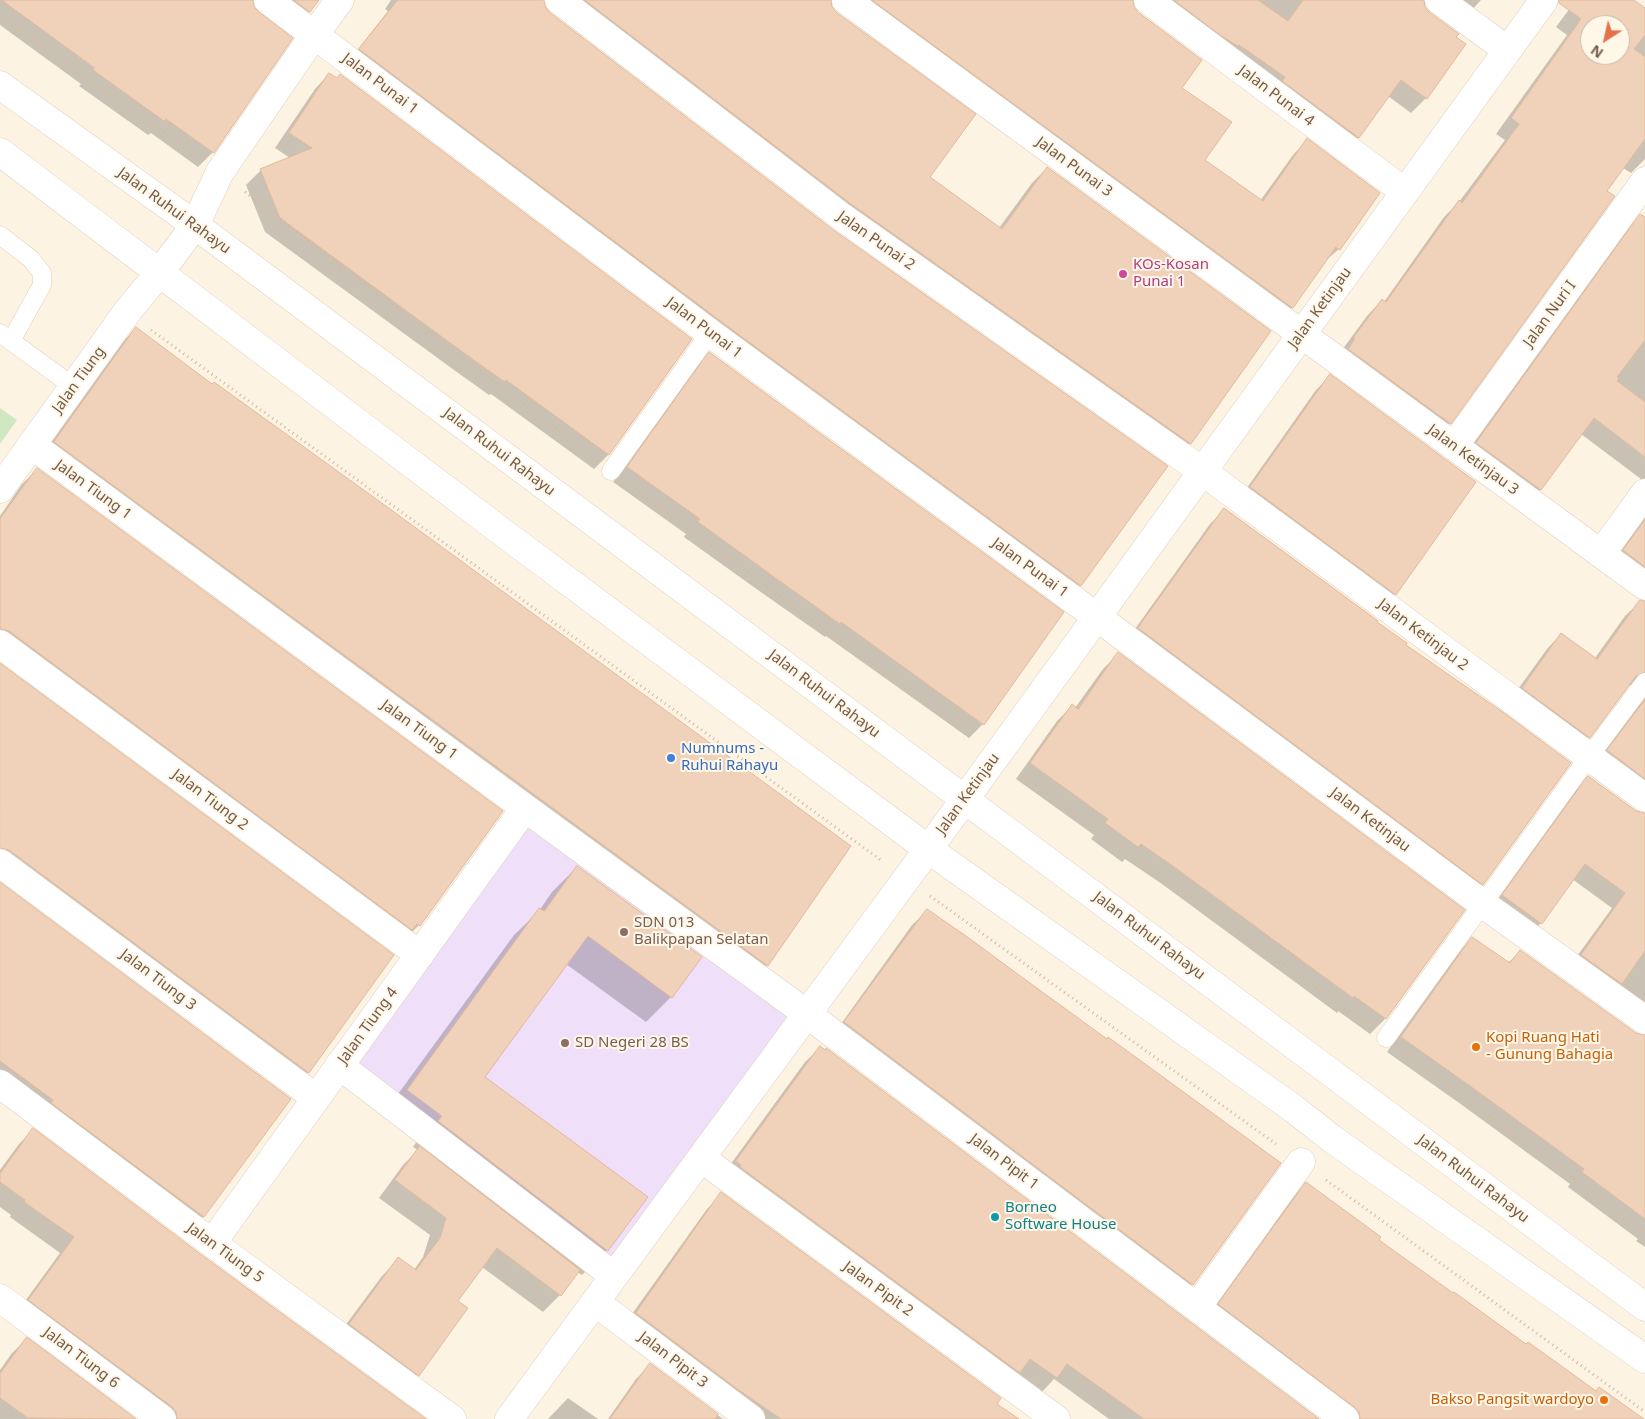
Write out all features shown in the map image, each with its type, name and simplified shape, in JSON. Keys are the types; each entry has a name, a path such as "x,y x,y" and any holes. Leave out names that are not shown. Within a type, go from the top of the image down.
{"street":[{"name":"Jalan Punai 1","path":"268,0 710,333 1096,617"},
{"name":"Jalan Tiung","path":"0,489 127,312 195,225 220,172 340,0"},
{"name":"Jalan Punai 2","path":"559,0 842,217 1202,471"},
{"name":"Jalan Punai 3","path":"846,0 1302,334"},
{"name":"Jalan Punai 4","path":"1148,0 1405,192"},
{"path":"1439,0 1507,50"},
{"name":"Jalan Ketinjau","path":"508,1419 965,799 1544,0"},
{"name":"Jalan Ruhui Rahayu","path":"0,85 195,225 1645,1307"},
{"path":"0,152 510,538 928,849 1286,1104 1332,1139 1645,1359"},
{"name":"Jalan Nuri I","path":"1454,446 1645,181"},
{"name":"Jalan Ketinjau 3","path":"1302,334 1645,586"},
{"name":"Jalan Tiung 1","path":"32,445 807,1014"},
{"name":"Jalan Ketinjau 2","path":"1202,471 1588,758 1645,798"},
{"path":"1601,554 1645,493"},
{"name":"Jalan Ketinjau","path":"1096,617 1483,904 1645,1020"},
{"name":"Jalan Tiung 2","path":"0,644 420,955"},
{"name":"Jalan Tiung 4","path":"212,1243 525,808"},
{"name":"Jalan Tiung 3","path":"0,863 316,1098"},
{"name":"Jalan Pipit 1","path":"807,1014 1346,1419"},
{"path":"339,1065 614,1276"},
{"name":"Jalan Tiung 5","path":"0,1084 212,1243 452,1419"},
{"name":"Jalan Pipit 2","path":"701,1158 1056,1419"},
{"path":"1197,1307 1301,1162"},
{"name":"Jalan Tiung 6","path":"0,1298 162,1419"},
{"name":"Jalan Pipit 3","path":"595,1302 752,1419"}],"lane":[{"path":"0,235 31,259 42,273 42,285 6,337 74,387"},
{"path":"611,471 710,333"},
{"path":"1386,1038 1645,682"}],"path":[{"path":"0,17 220,172"},
{"path":"127,312 906,879"},
{"path":"996,756 1386,1038 1645,1232"}],"shaded area":[{"name":"SD Negeri 28 BS","path":"522,820 791,1017 609,1267 339,1069"}],"green space":[{"path":"0,408 17,420 0,444"}],"building":[{"path":"2,0 253,0 254,7 259,12 293,38 214,153 166,119 164,121 93,70 94,68"},
{"path":"294,0 319,0 310,12"},
{"path":"398,0 544,0 549,12 832,229 1168,466 1081,586 719,320 359,49"},
{"path":"585,0 831,0 832,7 837,13 976,114 930,177 1002,229 1047,167 1271,331 1191,444 851,204"},
{"path":"872,0 1133,0 1134,7 1139,13 1202,60 1182,88 1232,122 1205,160 1263,201 1307,138 1380,193 1340,250 1336,247 1293,308"},
{"path":"1174,0 1258,0 1288,21 1303,0 1424,0 1425,7 1429,12 1459,34 1456,37 1466,44 1427,99 1401,80 1359,138 1282,81 1285,77 1239,45 1220,35"},
{"path":"1559,0 1634,0 1645,8 1645,35 1634,49 1645,57 1645,139 1607,191 1615,196 1451,424 1348,349 1355,339 1353,338 1382,299 1386,302 1459,200 1462,203 1519,124 1511,118 1580,20 1580,65 1630,65 1630,15 1580,15 1580,18 1559,3"},
{"path":"329,73 337,78 340,74 692,339 609,455 506,380 505,382 468,356 280,218 260,169 312,148 289,133"},
{"path":"1640,214 1645,217 1645,340 1617,377 1619,379 1617,381 1645,402 1645,457 1594,418 1541,490 1476,443"},
{"path":"136,327 212,384 214,382 390,509 851,846 768,966 54,442"},
{"path":"709,352 1064,612 984,725 698,522 700,519 627,467"},
{"path":"1330,374 1476,482 1396,595 1250,487"},
{"path":"37,468 503,811 420,926 417,924 412,930 9,631 0,629 0,519"},
{"path":"1224,508 1378,621 1407,643 1406,645 1504,713 1571,763 1483,885 1138,628"},
{"path":"1645,520 1645,567 1623,550"},
{"path":"1640,600 1645,601 1645,672 1636,676 1590,738 1522,688 1561,633 1597,659"},
{"path":"1118,652 1465,910 1386,1019 1354,996 1353,998 1141,844 1138,847 1105,823 1108,819 1030,763 1072,704 1078,709"},
{"path":"0,663 394,955 309,1073 9,850 0,848"},
{"path":"1645,700 1645,779 1607,750"},
{"path":"1588,776 1636,811 1645,813 1645,951 1622,984 1581,955 1625,893 1585,864 1542,924 1502,895"},
{"path":"577,866 702,957 672,998 588,936 485,1077 648,1197 608,1251 438,1121 442,1116 407,1090 539,908 544,911"},
{"path":"0,882 291,1099 204,1217 51,1103 53,1100 0,1061"},
{"path":"927,909 1107,1039 1108,1037 1281,1163 1193,1285 844,1022"},
{"path":"1472,937 1510,963 1520,950 1636,1033 1645,1035 1645,1219 1582,1172 1584,1169 1401,1037"},
{"path":"820,1046 825,1050 826,1048 1319,1419 1144,1419 1067,1364 1057,1378 1030,1359 1020,1373 740,1167 741,1165 736,1161"},
{"path":"33,1128 203,1256 426,1419 177,1419 176,1412 171,1406 28,1300 74,1237 24,1202 25,1200 0,1182 0,1174"},
{"path":"420,1146 580,1270 561,1296 497,1248 458,1301 468,1308 419,1376 349,1324 398,1257 416,1270 440,1238 446,1218 395,1180"},
{"path":"1306,1182 1381,1237 1379,1240 1453,1293 1526,1344 1528,1342 1596,1391 1599,1387 1644,1419 1360,1419 1359,1412 1354,1407 1218,1304"},
{"path":"721,1192 1001,1398 997,1404 1019,1419 781,1419 736,1388 636,1313"},
{"path":"27,1337 136,1419 28,1418 0,1398 0,1374"},
{"path":"650,1363 718,1414 715,1419 610,1419"}],"place":[{"name":"KOs-Kosan Punai 1","path":"1123,274"},
{"name":"Numnums - Ruhui Rahayu","path":"671,758"},
{"name":"SDN 013 Balikpapan Selatan","path":"624,932"},
{"name":"SD Negeri 28 BS","path":"565,1043"},
{"name":"Kopi Ruang Hati - Gunung Bahagia","path":"1476,1047"},
{"name":"Borneo Software House","path":"995,1217"},
{"name":"Bakso Pangsit wardoyo","path":"1604,1400"}]}
